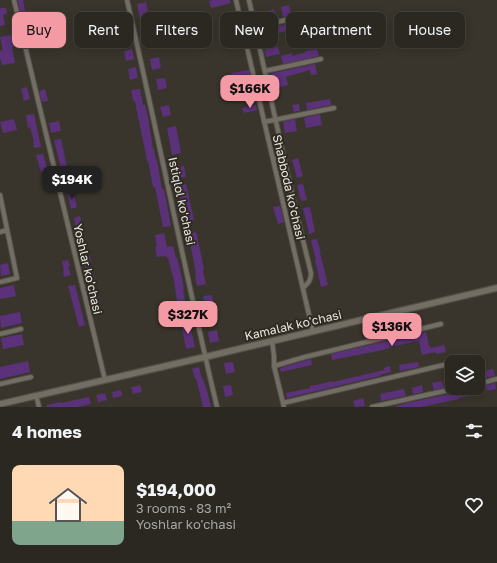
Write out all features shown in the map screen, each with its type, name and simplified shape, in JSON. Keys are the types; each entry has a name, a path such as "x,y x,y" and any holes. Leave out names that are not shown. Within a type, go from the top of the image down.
{"main road":[{"name":"Kamalak ko'chasi","path":"0,404 497,289"}],"street":[{"name":"Yoshlar ko'chasi","path":"14,0 105,380"},
{"name":"Istiqlol ko'chasi","path":"127,0 217,407"},
{"name":"Shabboda ko'chasi","path":"236,0 313,332"},
{"path":"249,0 252,12"},
{"path":"260,48 311,273 309,283 303,288"},
{"path":"265,71 321,60"},
{"path":"264,122 334,108"},
{"path":"273,159 284,156"},
{"path":"0,196 17,278 0,282"},
{"path":"0,232 7,230"},
{"path":"274,366 441,324"},
{"path":"0,334 21,329"},
{"path":"272,341 274,366 284,405 445,365"},
{"path":"0,384 31,377"},
{"path":"485,382 497,379"},
{"path":"372,407 445,391"},
{"path":"36,396 39,407"}],"building":[{"path":"18,0 23,0 25,11 20,12"},
{"path":"230,0 231,3 211,8 209,1"},
{"path":"146,2 148,12 141,12 141,24 137,4"},
{"path":"289,5 290,12 286,12 286,16 283,17 281,7"},
{"path":"0,8 6,8 7,14 3,15 5,25 0,26"},
{"path":"274,9 275,12 268,12"},
{"path":"286,24 286,31 278,33 278,27"},
{"path":"12,35 12,48 15,63 2,65 0,51 3,50 0,37"},
{"path":"278,47 280,54 266,57 264,50"},
{"path":"132,49 134,59 126,61 124,51"},
{"path":"317,49 319,56 283,64 281,56 292,53 292,56"},
{"path":"159,57 161,68 152,70 150,59"},
{"path":"315,64 317,74 311,75 310,70 286,77 288,85 272,89 269,74"},
{"path":"136,67 138,78 130,80 128,69"},
{"path":"249,70 253,87 235,91 231,73"},
{"path":"165,78 167,88 158,90 156,79"},
{"path":"27,87 30,99 24,101 21,89"},
{"path":"45,89 48,101 42,102 39,91"},
{"path":"140,89 143,105 145,105 148,117 153,149 157,160 162,189 164,189 171,226 163,227 155,187 153,187 147,161 135,101 133,101 131,90"},
{"path":"330,99 331,105 307,110 306,103"},
{"path":"299,104 300,111 294,112 292,105"},
{"path":"169,105 171,115 163,117 160,107"},
{"path":"256,105 257,110 244,113 242,108"},
{"path":"34,114 41,147 34,148 34,142 30,127 28,128 26,115"},
{"path":"320,114 322,125 306,128 304,118"},
{"path":"14,119 17,130 3,133 0,122"},
{"path":"295,119 297,131 285,133 283,122"},
{"path":"59,121 61,131 51,133 49,123"},
{"path":"176,126 181,153 172,155 167,128"},
{"path":"61,139 67,167 61,169 54,140"},
{"path":"43,154 48,170 41,172 36,155"},
{"path":"298,158 303,176 297,178 292,160"},
{"path":"184,166 186,177 177,178 175,168"},
{"path":"186,184 194,220 185,222 178,186"},
{"path":"303,184 307,200 301,201 297,185"},
{"path":"73,191 77,207 71,209 67,192"},
{"path":"280,206 284,222 278,224 273,207"},
{"path":"310,207 315,232 309,234 303,208"},
{"path":"80,216 84,234 78,236 74,218"},
{"path":"196,232 206,284 197,286 188,234"},
{"path":"164,233 167,247 173,246 176,258 177,257 186,307 178,308 174,281 168,258 166,256 157,257 155,235"},
{"path":"317,239 328,285 321,287 311,240"},
{"path":"90,256 90,262 96,284 89,285 83,258"},
{"path":"68,260 71,275 64,277 62,261"},
{"path":"8,263 10,274 1,276 0,265"},
{"path":"14,285 16,296 0,299 0,288"},
{"path":"75,285 85,325 79,327 68,286"},
{"path":"97,291 101,309 95,311 90,293"},
{"path":"212,295 214,305 205,307 203,296"},
{"path":"20,312 22,323 1,328 0,316"},
{"path":"214,313 216,323 208,325 206,314"},
{"path":"189,320 195,347 186,349 181,322"},
{"path":"217,330 219,341 210,343 208,332"},
{"path":"426,332 429,346 431,348 444,345 446,352 436,354 436,352 422,355 418,341 332,360 331,354"},
{"path":"22,334 24,345 3,349 1,338"},
{"path":"311,359 312,365 281,372 280,368"},
{"path":"28,361 30,372 0,379 0,367"},
{"path":"233,362 235,372 226,374 224,363"},
{"path":"418,362 419,367 400,371 399,365"},
{"path":"390,366 391,372 380,376 287,398 286,393 310,388 310,386 384,370 384,368"},
{"path":"199,367 211,407 203,407 196,378 192,369"},
{"path":"493,369 495,376 485,378 485,371"},
{"path":"442,381 444,388 434,390 432,383"},
{"path":"495,383 496,389 487,391 485,386"},
{"path":"140,385 142,392 133,394 131,387"},
{"path":"231,385 233,395 225,397 223,386"},
{"path":"422,385 423,392 413,394 412,388"},
{"path":"404,389 406,396 381,401 380,394"},
{"path":"121,390 122,396 113,398 112,392"},
{"path":"105,393 107,400 98,402 96,395"},
{"path":"445,395 473,395 421,407 396,407 406,403"},
{"path":"89,397 91,404 77,407 47,407 47,405"},
{"path":"363,398 365,406 355,407 353,401"}]}
